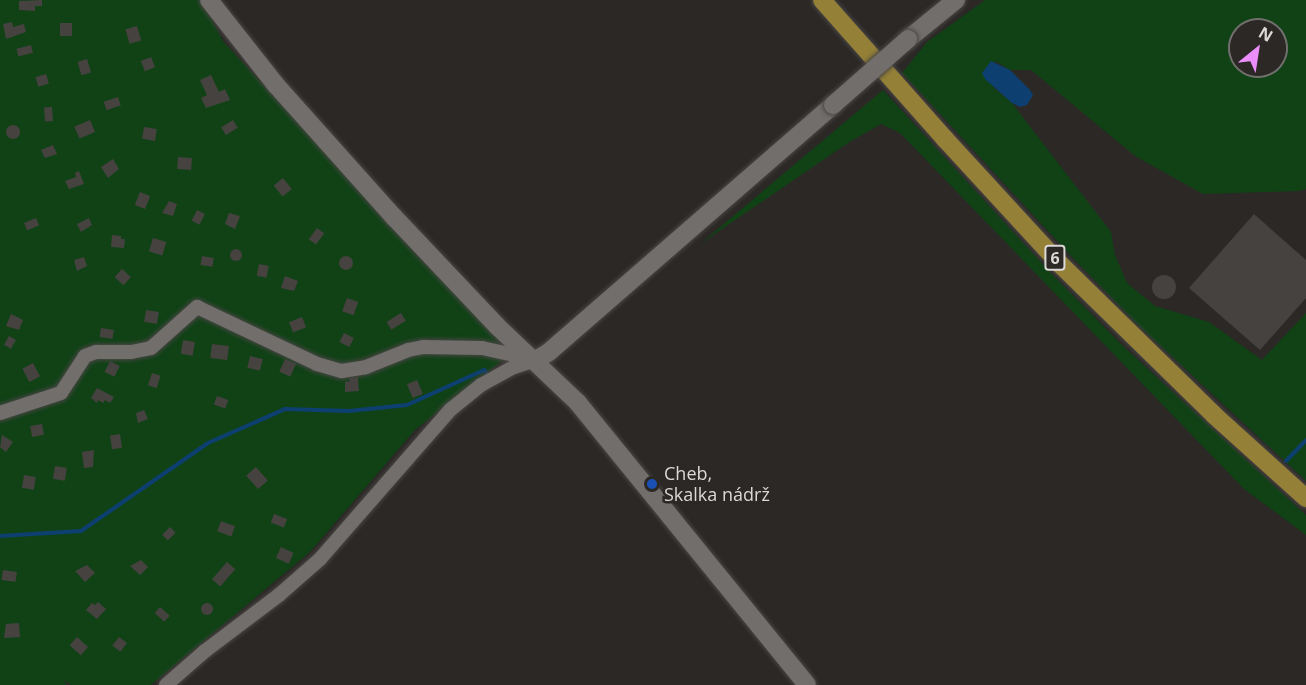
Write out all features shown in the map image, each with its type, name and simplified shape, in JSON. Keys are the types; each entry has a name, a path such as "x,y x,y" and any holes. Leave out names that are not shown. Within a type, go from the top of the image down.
{"main road":[{"name":"6","path":"822,0 945,140 1061,265 1214,415 1306,498"}],"street":[{"path":"209,0 276,84 394,217 497,326 536,360 578,403 807,685"},
{"path":"166,685 205,651 279,595 320,559 450,410 481,385 549,352 908,39 956,0"},
{"path":"0,413 62,393 85,356 96,352 131,352 151,348 197,307 317,364 342,371 366,367 408,350 423,347 482,348 515,353 536,360"}],"green space":[{"path":"0,0 202,0 223,41 511,354 415,430 310,552 151,685 71,685 62,679 67,685 0,685"},
{"path":"985,0 1306,0 1306,189 1299,191 1203,194 1135,156 1031,70 1010,70 995,61 993,87 1012,103 1111,232 1115,255 1127,283 1155,306 1209,322 1262,360 1306,313 1306,481 1140,327 1071,256 902,73 927,42"},
{"path":"883,90 1052,274 1122,345 1306,515 1306,535 1244,489 900,133 881,124 848,143 700,244"}],"water":[{"path":"991,61 1010,70 1030,90 1033,95 1027,105 1020,107 1012,103 985,79 982,73"}],"building":[{"path":"42,0 42,6 35,6 35,11 19,10 19,1"},
{"path":"12,22 13,27 24,24 26,32 6,39 3,24"},
{"path":"60,23 72,23 72,36 60,36"},
{"path":"137,26 141,40 130,44 125,29"},
{"path":"31,45 33,53 18,56 16,49"},
{"path":"151,57 155,67 145,71 141,61"},
{"path":"87,59 91,72 82,75 77,62"},
{"path":"46,74 49,84 38,87 35,77"},
{"path":"211,75 219,92 225,89 230,100 206,108 201,98 207,95 200,80"},
{"path":"118,97 121,106 107,110 104,102"},
{"path":"52,107 53,121 45,122 44,108"},
{"path":"90,120 95,132 79,139 74,127"},
{"path":"233,120 238,128 226,135 221,127"},
{"path":"13,125 18,127 20,132 18,137 13,139 8,137 6,132 8,127"},
{"path":"144,127 157,129 155,141 142,139"},
{"path":"53,145 57,154 45,158 41,150"},
{"path":"178,157 192,158 191,170 177,169"},
{"path":"113,159 119,169 108,178 101,167"},
{"path":"79,171 84,184 69,189 65,181 76,177 75,173"},
{"path":"283,178 292,189 282,196 274,186"},
{"path":"140,192 150,196 145,209 135,205"},
{"path":"169,201 177,204 173,216 162,213"},
{"path":"197,210 205,214 200,225 192,221"},
{"path":"229,213 240,216 235,229 225,224"},
{"path":"1254,214 1306,260 1306,298 1260,350 1189,288"},
{"path":"36,218 39,225 27,230 24,223"},
{"path":"89,218 92,225 81,232 77,224"},
{"path":"317,228 324,233 316,245 309,239"},
{"path":"112,235 125,239 124,248 111,247"},
{"path":"153,238 166,242 162,255 149,251"},
{"path":"238,249 241,250 241,260 234,261 231,260 230,253 231,250"},
{"path":"202,256 214,258 212,267 201,265"},
{"path":"343,256 349,256 353,263 349,270 343,270 339,266 339,260"},
{"path":"84,257 87,266 77,271 74,260"},
{"path":"259,264 269,266 267,278 257,276"},
{"path":"122,269 131,277 124,285 115,277"},
{"path":"1164,275 1172,279 1176,287 1172,295 1164,299 1156,295 1152,287 1156,279"},
{"path":"285,276 298,281 294,291 281,288"},
{"path":"347,298 358,302 353,315 342,311"},
{"path":"146,310 159,312 157,324 144,322"},
{"path":"401,313 406,321 391,330 387,322"},
{"path":"11,314 23,320 19,330 6,326"},
{"path":"302,317 306,327 293,332 289,322"},
{"path":"101,328 114,330 112,339 100,337"},
{"path":"344,333 354,338 349,347 339,342"},
{"path":"9,336 16,340 11,349 4,345"},
{"path":"183,340 195,342 193,356 181,354"},
{"path":"212,344 229,346 227,360 210,358"},
{"path":"250,356 263,359 260,371 247,368"},
{"path":"285,359 296,364 290,377 279,372"},
{"path":"110,361 120,366 114,377 105,372"},
{"path":"33,363 40,376 29,382 22,369"},
{"path":"152,373 161,376 157,388 148,385"},
{"path":"358,377 359,391 345,392 345,382 350,381 349,378"},
{"path":"417,380 423,394 413,398 407,384"},
{"path":"97,388 114,397 110,403 98,400 97,403 91,398"},
{"path":"217,396 228,400 225,409 214,404"},
{"path":"144,410 148,419 138,423 136,413"},
{"path":"42,424 44,435 32,437 30,426"},
{"path":"120,434 122,448 112,449 110,435"},
{"path":"2,435 13,442 6,452 0,447"},
{"path":"94,450 93,467 84,468 82,452"},
{"path":"55,466 67,468 65,481 53,479"},
{"path":"256,467 268,481 258,489 246,476"},
{"path":"24,475 36,477 34,490 22,488"},
{"path":"274,514 287,519 284,527 271,522"},
{"path":"221,521 235,526 231,536 217,531"},
{"path":"170,527 176,533 168,540 162,535"},
{"path":"281,547 294,553 289,564 276,558"},
{"path":"141,560 148,567 140,575 130,566"},
{"path":"227,562 235,569 220,587 212,579"},
{"path":"87,565 95,573 85,582 75,571"},
{"path":"3,570 17,572 15,582 2,580"},
{"path":"98,602 106,609 97,619 86,610 92,603 95,605"},
{"path":"209,603 213,609 209,615 205,615 201,607"},
{"path":"160,607 170,616 164,622 155,613"},
{"path":"19,623 20,637 4,638 6,624"},
{"path":"77,637 88,647 81,655 70,645"},
{"path":"119,637 127,643 120,652 112,646"}],"waterway":[{"path":"0,536 81,531 208,443 285,409 349,411 407,405 484,370 489,377"},
{"path":"1286,461 1306,440"}],"place":[{"name":"Cheb, Skalka nádrž","path":"652,484"}]}
